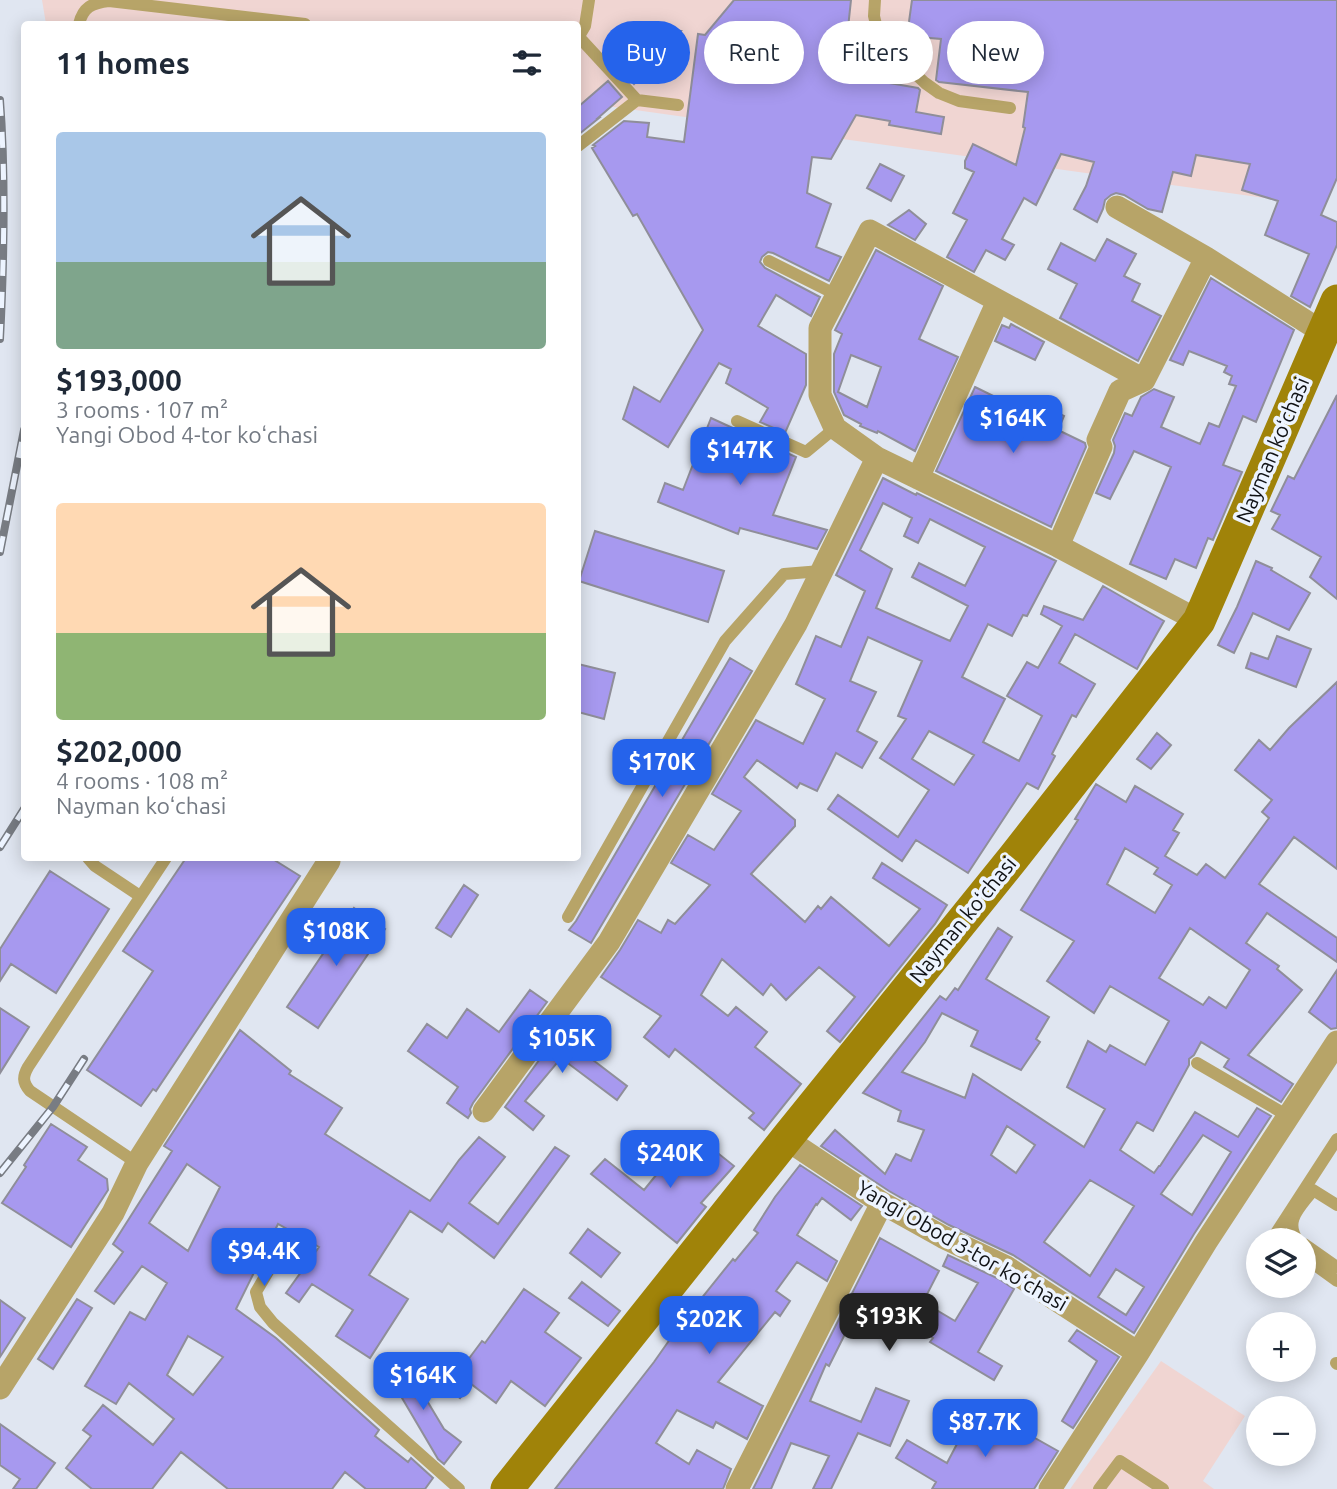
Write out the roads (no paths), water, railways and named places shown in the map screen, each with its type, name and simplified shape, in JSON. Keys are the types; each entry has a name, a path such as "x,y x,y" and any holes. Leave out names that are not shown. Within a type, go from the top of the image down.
{"main road":[{"name":"Nayman koʻchasi","path":"507,1489 1014,857 1199,621 1337,301"}],"street":[{"path":"1117,207 1206,258 1324,333"},
{"path":"1144,380 870,231 820,328 820,395 835,428 877,458 1058,546 1199,621"},
{"path":"1058,546 1101,447 1098,440 1120,391 1144,380 1206,258"},
{"path":"918,478 998,301"},
{"path":"484,1111 609,942 796,624 877,458"},
{"path":"0,1388 113,1213 137,1163 328,861"},
{"path":"1049,1489 1337,1042"},
{"name":"Yangi Obod 3-tor koʻchasi","path":"786,1139 882,1203 943,1237 1006,1267 1138,1353"},
{"path":"737,1489 882,1203"}],"lane":[{"path":"581,33 585,26 589,0"},
{"path":"875,0 874,16 878,33 891,51 925,83 939,93 958,100 1010,108"},
{"path":"80,21 84,10 94,3 109,1 279,21"},
{"path":"581,41 637,100 678,105"},
{"path":"581,144 637,100"},
{"path":"769,261 837,295"},
{"path":"737,421 806,452 835,428"},
{"path":"568,918 725,641 784,574 821,571"},
{"path":"91,861 140,896"},
{"path":"137,1163 30,1091 23,1079 28,1067 164,861"},
{"path":"1197,1063 1288,1116"},
{"path":"1279,1228 1337,1139"},
{"path":"1292,1228 1293,1218 1313,1190 1337,1205"},
{"path":"1316,1252 1337,1267"},
{"path":"276,1258 256,1292 260,1307 274,1324 459,1489"},
{"path":"1316,1266 1337,1281"},
{"path":"1099,1489 1120,1461 1163,1489"}],"railway":[{"path":"0,100 4,220 0,339"},
{"path":"0,552 21,445"},
{"path":"0,847 21,814"},
{"path":"0,1173 53,1107 84,1059"}]}
